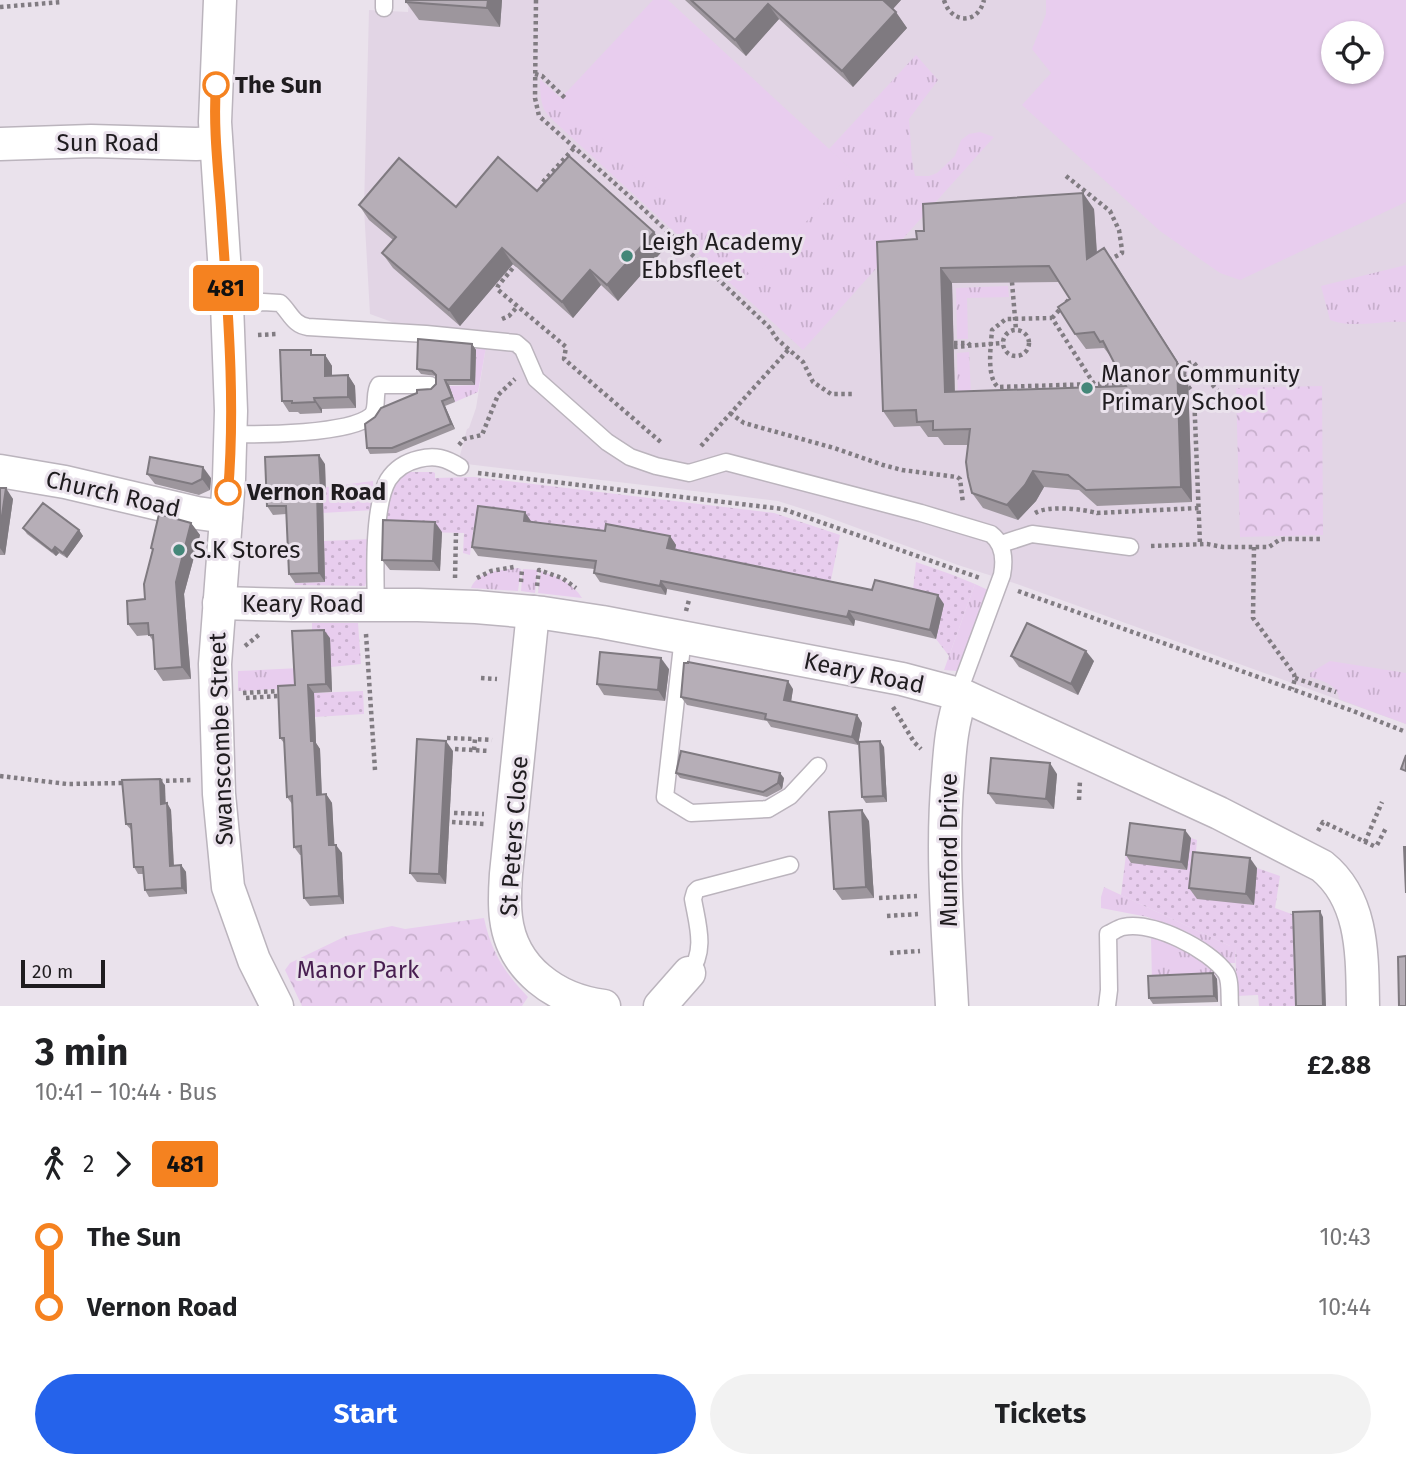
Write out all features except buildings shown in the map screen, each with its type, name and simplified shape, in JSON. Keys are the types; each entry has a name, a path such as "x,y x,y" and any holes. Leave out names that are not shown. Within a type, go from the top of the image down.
{"street":[{"name":"Swanscombe Street","path":"220,0 215,105 227,304 231,434 215,664 219,794 228,887 254,960 277,1006"},
{"name":"Sun Road","path":"0,144 91,141 216,143"},
{"name":"Church Road","path":"0,471 226,517"},
{"name":"Keary Road","path":"219,603 475,607 584,618 902,679 960,695 1219,813 1322,866 1342,888 1355,915 1361,951 1363,1006"},
{"name":"St Peters Close","path":"533,612 506,874 506,919 509,935 517,952 536,977 563,995 588,1004 604,1006"},
{"name":"Munford Drive","path":"952,1006 944,828 952,734 960,695"},
{"path":"660,1006 690,973"}],"lane":[{"path":"227,304 279,303 299,325 308,327 426,334 515,343 523,349 536,379 607,442 629,457 689,473 726,462 871,499 995,536 1000,544 1004,564 960,695"},
{"path":"231,434 347,427 372,414 376,388 379,385 429,385"},
{"path":"370,605 376,537 386,484 400,467 412,461 430,457 443,458 455,464"},
{"path":"1000,544 1035,534 1130,547"},
{"path":"683,637 665,797 691,813 768,809 790,796 818,766"},
{"path":"690,973 700,946 692,899 695,892 790,865"},
{"path":"1107,1006 1108,934 1124,927 1138,927 1169,934 1209,957 1227,976 1230,1006"}],"path":[{"path":"536,0 535,102 539,116 769,327 777,339 804,363 813,382 831,394 853,394"},
{"path":"944,0 947,10 964,19 976,15 984,0"},
{"path":"0,7 62,2"},
{"path":"535,74 542,76 565,98"},
{"path":"548,191 541,184 575,147"},
{"path":"1066,176 1110,211 1118,227 1122,251 1104,264"},
{"path":"523,256 497,289 566,346 563,358 671,452"},
{"path":"1014,282 1016,330"},
{"path":"1079,290 1052,318 1006,319 993,327 991,377 996,386 1001,388 1136,383"},
{"path":"1052,318 1094,384"},
{"path":"1016,330 1023,332 1028,338 1026,351 1018,355 1010,354 1003,343 1008,333 1016,330"},
{"path":"954,345 1003,343"},
{"path":"699,449 717,424 789,349"},
{"path":"1200,544 1194,394 1184,381 1185,364 1193,362 1234,410"},
{"path":"532,372 518,377 500,393 482,435 461,441 455,464 471,472 783,509 999,584 1406,732"},
{"path":"1172,381 1184,381"},
{"path":"730,413 743,423 834,448 883,465 957,477 960,479 962,502 966,506"},
{"path":"1033,518 1035,512 1043,509 1082,509 1097,513 1199,508"},
{"path":"455,581 456,533"},
{"path":"1130,547 1200,544 1269,547 1284,539 1322,539"},
{"path":"1254,547 1253,618 1295,678 1336,692"},
{"path":"472,581 485,573 514,567"},
{"path":"370,605 374,770"},
{"path":"239,652 267,627"},
{"path":"1292,689 1295,678"},
{"path":"235,696 278,694"},
{"path":"447,738 475,739"},
{"path":"455,749 494,751"},
{"path":"0,776 67,784 129,783"},
{"path":"154,782 200,780"},
{"path":"1365,842 1382,802"},
{"path":"454,813 486,814 483,835"},
{"path":"452,822 485,824"},
{"path":"1312,841 1323,822 1374,846 1386,828"},
{"path":"879,898 920,895"},
{"path":"887,916 925,914"},
{"path":"890,953 927,951"}],"shaded area":[{"path":"409,0 1406,0 1406,724 778,501 458,463 476,408 486,346 403,326 370,314 364,208 369,10 408,12"}],"green space":[{"path":"653,0 668,0 853,171 754,278 560,99"},
{"path":"1046,0 1406,0 1406,202 1240,280 1220,273 1160,231 1022,105 1051,73 1032,49 1046,14"},
{"path":"916,55 938,80 909,119 915,176 937,173 955,156 961,140 969,134 980,132 994,137 803,350 554,121 546,112 541,99 540,79 754,277 853,171 829,149"},
{"path":"1406,265 1406,322 1348,324 1330,320 1321,286"},
{"path":"1008,286 1009,297 967,298 968,339 957,339 956,288"},
{"path":"476,344 486,347 478,392 455,402 449,386 475,385"},
{"path":"969,352 971,394 958,405 957,353"},
{"path":"1322,386 1323,535 1240,537 1236,388"},
{"path":"408,472 433,472 435,478 474,477 774,513 840,535 829,590 530,530 531,521 519,530 474,525 470,555 463,553 464,533 382,531 392,487"},
{"path":"373,481 374,510 305,514 319,488"},
{"path":"370,539 369,575 365,586 295,585 325,582 324,541"},
{"path":"916,562 975,584 949,656 936,639 944,604 913,590"},
{"path":"521,569 518,591 471,588 474,582 484,575"},
{"path":"523,569 538,570 535,593 521,591"},
{"path":"541,571 564,581 582,598 538,593"},
{"path":"975,584 988,590 957,671 944,670"},
{"path":"312,623 358,623 361,664 331,667 312,638"},
{"path":"1330,661 1406,673 1406,724 1339,699 1333,687 1310,677 1310,673"},
{"path":"300,668 301,688 238,691 238,671"},
{"path":"363,691 364,714 315,717 313,693"},
{"path":"1129,830 1187,870 1191,838 1197,840 1195,862 1253,904 1257,868 1280,876 1275,908 1297,916 1300,1006 1259,1006 1258,995 1237,996 1235,947 1121,895"},
{"path":"1104,887 1235,946 1235,963 1226,963 1170,927 1148,917 1101,908"},
{"name":"Manor Park","path":"484,918 500,961 528,997 522,1006 302,1006 285,970 290,963 346,936 392,926 405,929"},
{"path":"1151,938 1168,940 1189,951 1209,967 1217,979 1152,981"}],"bus line":[{"name":"481","path":"216,85 215,122 231,411 228,492"}],"place":[{"name":"The Sun","path":"216,85"},
{"name":"Leigh Academy Ebbsfleet","path":"627,256"},
{"name":"Manor Community Primary School","path":"1087,388"},
{"name":"Vernon Road","path":"228,492"},
{"name":"S.K Stores","path":"179,550"}]}
